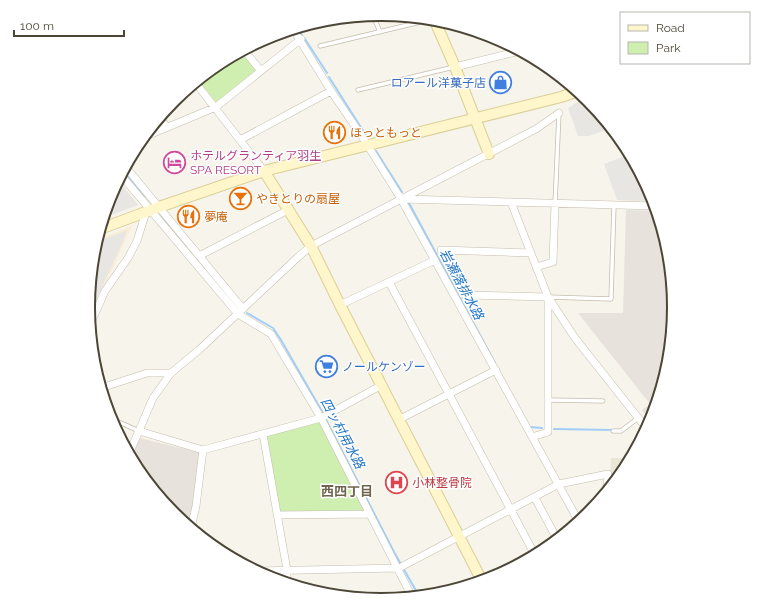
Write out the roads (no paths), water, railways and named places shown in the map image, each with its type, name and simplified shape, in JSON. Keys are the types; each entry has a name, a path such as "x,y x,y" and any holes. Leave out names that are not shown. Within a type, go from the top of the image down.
{"street":[{"path":"437,26 455,67 489,154"},
{"path":"297,34 331,91 368,145 401,199 576,516"},
{"path":"155,132 216,107 301,39"},
{"path":"455,67 512,53"},
{"path":"247,54 261,71"},
{"path":"199,87 264,171 311,246 479,575"},
{"path":"240,140 331,91"},
{"path":"107,226 152,209 264,171 571,93"},
{"path":"132,448 154,398 170,373 200,349 311,246 536,129 559,113"},
{"path":"163,122 167,127"},
{"path":"129,171 152,209 199,256 241,312"},
{"path":"125,179 241,312 271,334 321,418 399,568 410,591"},
{"path":"401,199 648,206"},
{"path":"511,202 548,297 575,338 642,422"},
{"path":"536,267 553,262 555,204"},
{"path":"95,313 105,291 128,258 152,209"},
{"path":"199,256 288,210"},
{"path":"441,250 530,253"},
{"path":"340,305 435,260"},
{"path":"389,282 532,550"},
{"path":"465,295 548,297"},
{"path":"532,437 548,432 548,297"},
{"path":"400,419 496,370"},
{"path":"106,386 147,373 170,373"},
{"path":"139,431 204,450 321,418 382,385"},
{"path":"263,434 278,514 287,570 286,577"},
{"path":"192,522 204,450"},
{"path":"271,571 399,568 535,498 558,484 608,474 608,482"},
{"path":"535,498 555,534"},
{"path":"278,514 370,514"}],"lane":[{"path":"376,21 380,32"},
{"path":"320,46 418,23"},
{"path":"358,90 455,67"},
{"path":"555,204 559,113"},
{"path":"548,297 611,299 614,205"},
{"path":"549,400 603,401"},
{"path":"614,431 621,431 639,418"},
{"path":"120,422 139,431"}],"waterway":[{"name":"岩瀬落排水路","path":"305,39 327,73"},
{"name":"岩瀬落排水路","path":"329,77 367,137"},
{"name":"岩瀬落排水路","path":"376,151 402,192"},
{"path":"127,176 144,197"},
{"name":"岩瀬落排水路","path":"409,203 495,363"},
{"name":"四ッ村用水路","path":"160,216 169,226"},
{"name":"四ッ村用水路","path":"247,313 273,328 281,340 320,408 394,552 416,591"},
{"name":"岩瀬落排水路","path":"530,427 542,428"},
{"name":"岩瀬落排水路","path":"554,429 613,430"}],"place":[{"name":"ロアール洋菓子店","path":"501,83"},
{"name":"ほっともっと","path":"334,133"},
{"name":"ホテルグランティア羽生 SPA RESORT","path":"174,163"},
{"name":"やきとりの扇屋","path":"240,199"},
{"name":"夢庵","path":"188,217"},
{"name":"ノールケンゾー","path":"326,367"},
{"name":"小林整骨院","path":"396,483"}],"district":[{"name":"西四丁目","path":"347,491"}]}
